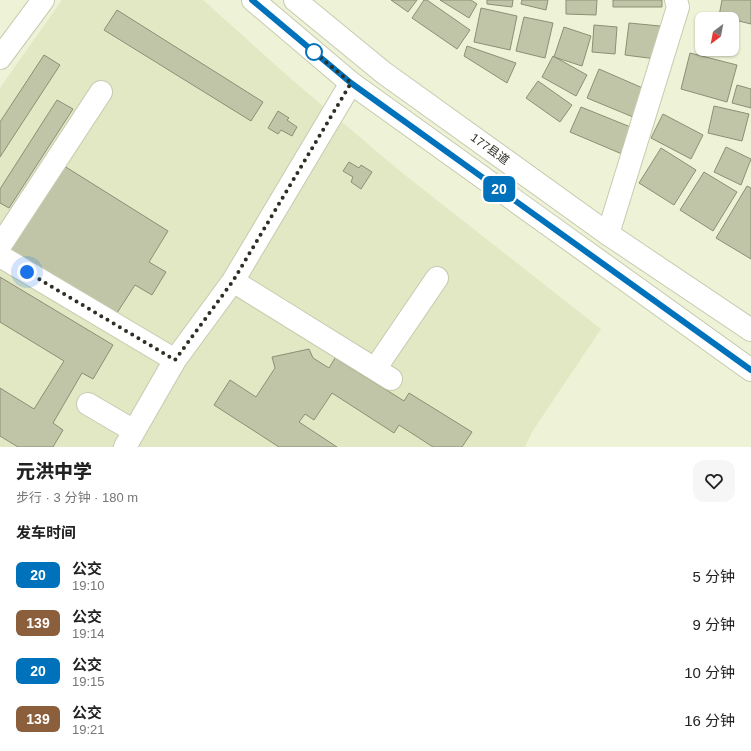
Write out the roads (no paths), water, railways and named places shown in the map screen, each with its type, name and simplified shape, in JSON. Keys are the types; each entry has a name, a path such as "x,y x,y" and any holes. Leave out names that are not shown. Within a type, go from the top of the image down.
{"street":[{"path":"0,58 42,0"},
{"path":"252,0 351,83 747,359"},
{"name":"177县道","path":"294,0 384,73 608,234 751,330"},
{"path":"608,234 678,7 676,0"},
{"path":"88,404 129,439 175,360 233,281 351,83"},
{"path":"0,246 101,92"},
{"path":"0,256 175,360"},
{"path":"233,281 383,374 437,278"}]}
